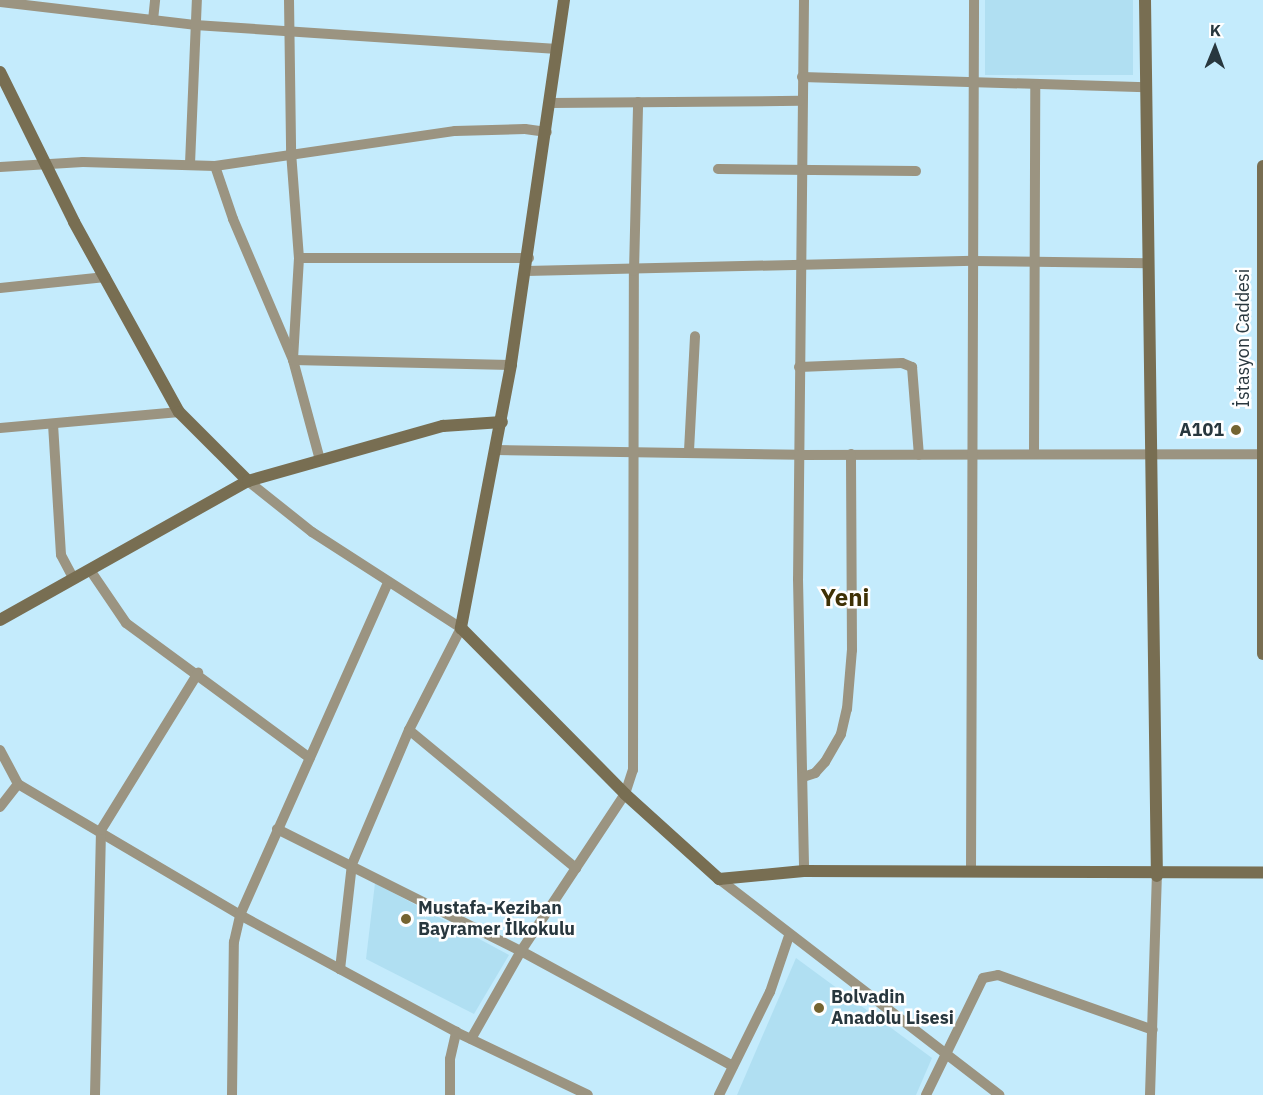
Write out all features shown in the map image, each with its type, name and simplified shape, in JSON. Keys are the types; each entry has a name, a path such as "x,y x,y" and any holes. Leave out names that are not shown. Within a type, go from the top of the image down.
{"street":[{"path":"153,20 155,0"},
{"path":"190,164 197,0"},
{"path":"288,0 291,152 298,258 293,360"},
{"path":"340,969 352,864 409,730 461,628 502,422 547,132 564,0"},
{"path":"804,0 800,100 799,368 804,872"},
{"path":"971,872 974,0"},
{"path":"1145,0 1157,876 1150,1095"},
{"path":"0,2 195,25 557,49"},
{"path":"0,72 105,278 179,412 248,481 312,532 461,628 625,794 719,879 789,936 999,1095"},
{"path":"802,77 1035,86 1146,87"},
{"path":"1034,454 1035,86"},
{"path":"550,103 800,100"},
{"path":"471,1039 521,951 625,794 633,770 634,270 638,102"},
{"path":"0,166 190,164 215,166 291,152 455,132 525,129 547,132"},
{"path":"215,166 233,219 293,360 320,460"},
{"name":"İstasyon Caddesi","path":"1263,166 1263,654"},
{"path":"718,169 916,171"},
{"path":"298,258 634,270 974,261 1149,263"},
{"path":"0,288 105,278"},
{"path":"689,451 695,336"},
{"path":"293,360 511,365"},
{"path":"799,368 902,363 912,368 919,455"},
{"path":"0,428 179,412"},
{"path":"0,620 248,481 443,426 502,422"},
{"path":"53,424 61,555 74,579"},
{"path":"496,450 689,451 799,455 1262,454"},
{"path":"803,777 814,773 825,762 841,734 847,709 852,650 851,454"},
{"path":"90,570 126,623 198,673 310,758"},
{"path":"232,1095 234,942 240,915 388,582"},
{"path":"95,1095 101,830 198,673"},
{"path":"409,730 576,868"},
{"path":"0,750 18,784 101,830 240,915 456,1032 588,1095"},
{"path":"0,807 18,784"},
{"path":"277,829 352,864 521,951 733,1066"},
{"path":"719,879 804,872 971,872 1157,876 1263,873"},
{"path":"719,1095 770,992 789,936"},
{"path":"926,1095 983,978 998,975 1152,1030"},
{"path":"450,1095 450,1059 456,1032"}],"shaded area":[{"path":"985,0 1133,0 1133,75 985,75"},
{"name":"Mustafa-Keziban Bayramer İlkokulu","path":"375,883 509,955 474,1014 366,959"},
{"name":"Bolvadin Anadolu Lisesi","path":"796,958 932,1058 916,1095 737,1095"}],"place":[{"name":"A101","path":"1236,430"},
{"name":"Mustafa-Keziban Bayramer İlkokulu","path":"406,919"},
{"name":"Bolvadin Anadolu Lisesi","path":"819,1008"}],"district":[{"name":"Yeni","path":"845,598"}]}
